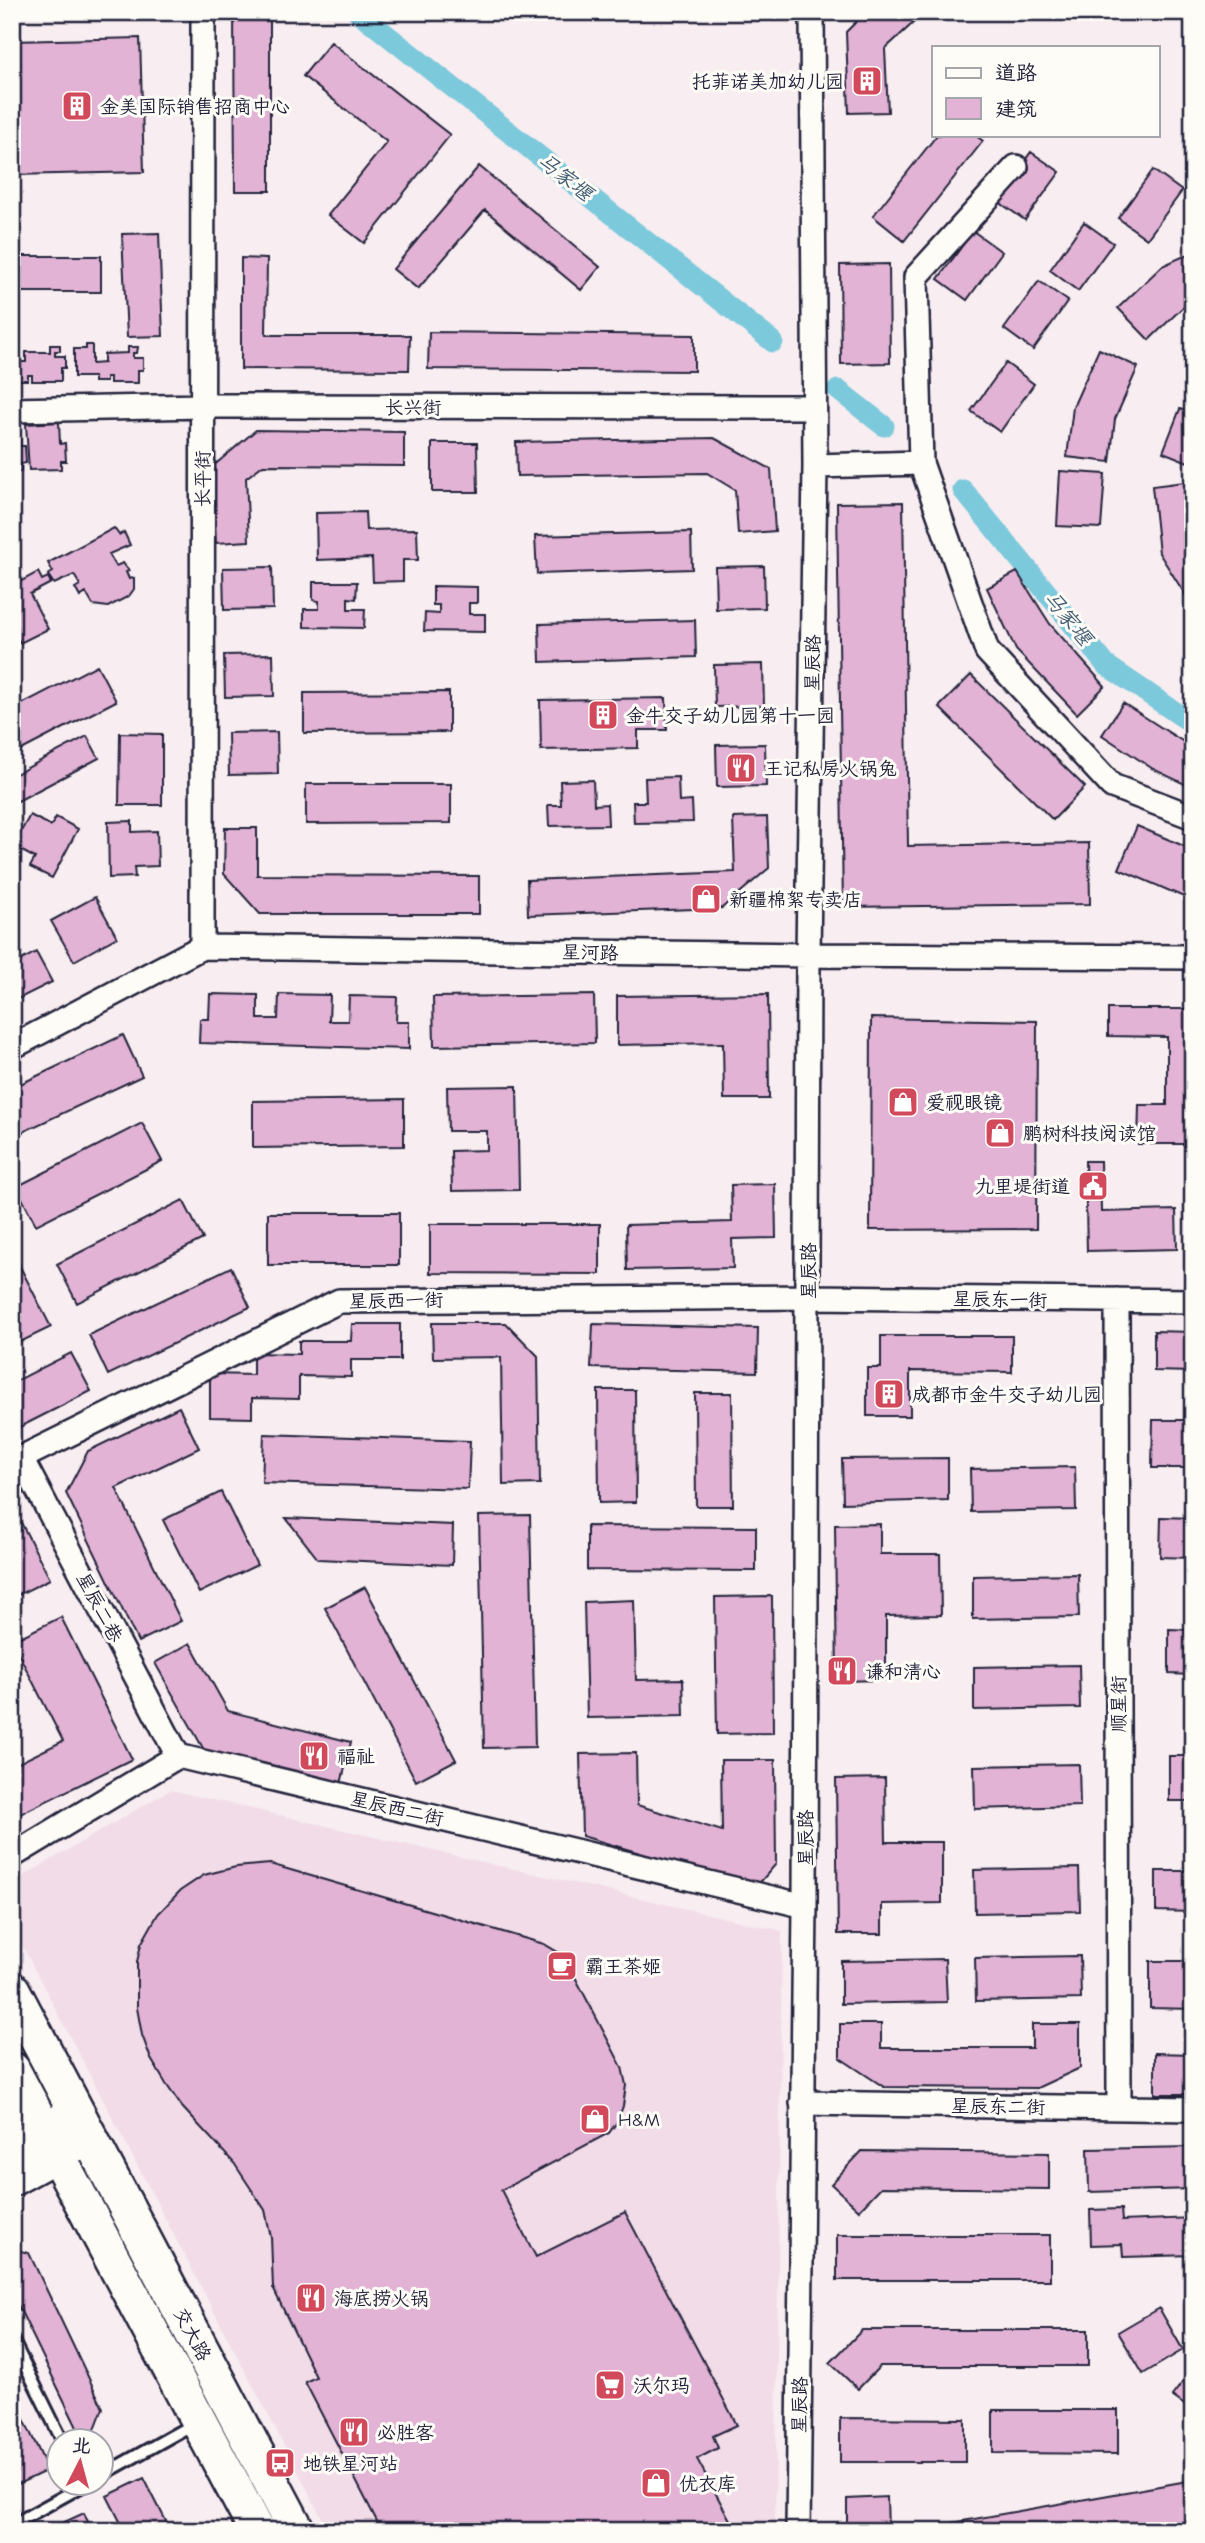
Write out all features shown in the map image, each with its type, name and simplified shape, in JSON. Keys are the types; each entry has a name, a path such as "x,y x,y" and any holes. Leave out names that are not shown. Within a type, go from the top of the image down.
{"main road":[{"name":"交大路","path":"12,1990 297,2531"},
{"name":"交大路","path":"12,2070 201,2420 257,2531"},
{"path":"12,2178 51,2141 83,2125"},
{"path":"12,2146 51,2141"}],"street":[{"name":"长平街","path":"202,947 203,12"},
{"name":"星辰路","path":"798,2531 805,1906 808,955 815,466 813,12"},
{"path":"1016,167 916,277 921,464 987,651 1112,786 1193,817"},
{"name":"长兴街","path":"12,410 202,406 814,407"},
{"path":"815,466 921,464"},
{"name":"星河路","path":"12,1047 202,947 1193,957"},
{"name":"星辰东一街","path":"808,1297 1193,1301"},
{"name":"星辰西一街","path":"21,1458 339,1301 808,1297"},
{"name":"顺星街","path":"1117,1300 1119,2107"},
{"name":"星辰二巷","path":"21,1458 178,1756"},
{"path":"12,1856 178,1756"},
{"name":"星辰西二街","path":"178,1756 805,1906"},
{"name":"星辰东二街","path":"802,2103 1193,2109"}],"lane":[{"path":"12,2339 56,2428"},
{"path":"116,2467 201,2420"},
{"path":"12,2525 60,2498"},
{"path":"23,2519 30,2531"}],"shaded area":[{"path":"170,1790 782,1931 775,2531 329,2531 12,1926 12,1883"}],"building":[{"path":"234,12 270,12 270,191 235,191"},
{"name":"托菲诺美加幼儿园","path":"866,12 925,12 885,49 888,112 849,113 846,32"},
{"path":"1016,12 1071,12 1071,18 1016,19"},
{"path":"1089,12 1144,12 1144,17 1090,19"},
{"path":"1173,12 1193,12 1193,20 1173,20"},
{"name":"金美国际销售招商中心","path":"140,38 144,172 12,175 12,41"},
{"path":"331,42 450,135 364,243 328,215 387,142 303,76"},
{"path":"936,136 976,136 983,141 904,241 873,216"},
{"path":"1031,152 1060,172 1025,220 996,200"},
{"path":"479,166 600,267 581,290 485,210 418,289 393,269"},
{"path":"1153,170 1182,191 1147,239 1118,218"},
{"path":"1084,222 1113,243 1078,291 1050,270"},
{"path":"973,231 1002,252 967,300 938,279"},
{"path":"159,233 163,336 127,337 122,234"},
{"path":"1193,252 1193,302 1184,306 1149,340 1118,308 1162,266"},
{"path":"12,256 101,256 101,292 12,292"},
{"path":"241,258 267,259 266,335 410,335 409,370 241,369"},
{"path":"889,264 890,363 841,364 840,265"},
{"path":"1039,281 1068,301 1033,350 1004,329"},
{"path":"429,332 694,335 694,371 428,369"},
{"path":"12,344 14,362 26,362 26,352 50,352 50,345 60,345 60,351 55,351 55,356 65,356 61,381 32,381 32,375 28,375 28,380 16,380 16,375 12,375"},
{"path":"86,345 92,345 92,364 104,363 104,354 128,353 128,347 138,347 133,358 143,358 143,370 138,370 138,383 110,383 110,377 106,377 106,382 94,382 94,377 74,377 74,349 86,349"},
{"path":"1099,349 1138,367 1115,419 1110,462 1067,457 1073,407"},
{"path":"1006,363 1034,384 1000,432 971,411"},
{"path":"1180,409 1193,413 1193,464 1163,452"},
{"path":"59,422 60,444 65,443 66,461 61,461 61,469 29,470 26,424"},
{"path":"12,425 19,425 20,446 25,446 26,463 21,464 21,472 12,472"},
{"path":"256,430 404,432 404,466 263,465 246,478 249,541 216,543 211,468"},
{"path":"714,438 771,469 775,531 738,534 735,490 707,473 517,476 516,442"},
{"path":"432,443 477,443 478,492 432,492"},
{"path":"1060,471 1105,474 1101,528 1057,526"},
{"path":"1193,481 1193,607 1159,553 1152,486"},
{"path":"903,502 908,846 1089,843 1090,904 843,907 837,503"},
{"path":"365,512 366,530 417,529 418,560 403,560 403,581 373,582 372,558 317,560 316,513"},
{"path":"114,528 119,535 124,532 130,545 109,554 116,566 123,563 129,571 126,572 129,579 134,578 134,589 129,596 108,607 93,605 86,593 80,597 75,588 80,585 74,575 54,584 48,575 53,572 48,563"},
{"path":"691,532 692,569 537,574 535,536"},
{"path":"764,566 765,608 716,609 715,567"},
{"path":"272,567 273,609 224,610 223,568"},
{"path":"38,572 42,580 48,577 51,583 30,594 48,629 20,643 12,628 12,586"},
{"path":"1017,572 1050,624 1105,686 1077,714 1016,650 987,588"},
{"path":"313,582 357,582 356,599 348,598 348,609 365,609 364,628 304,627 304,609 319,609 319,601 313,600"},
{"path":"433,586 477,587 477,603 469,603 469,614 485,614 485,632 424,631 425,613 439,614 439,605 433,605"},
{"path":"695,620 696,657 540,662 539,624"},
{"path":"273,654 274,696 225,697 224,655"},
{"path":"763,664 764,706 715,707 714,665"},
{"path":"97,665 116,701 12,755 12,709"},
{"path":"971,675 1085,787 1053,820 939,707"},
{"path":"449,692 449,732 304,733 304,693"},
{"name":"金牛交子幼儿园第十一园","path":"666,698 667,730 638,730 638,748 541,750 540,700"},
{"path":"1123,703 1193,748 1193,788 1153,769 1102,735"},
{"path":"277,732 278,774 229,775 228,733"},
{"path":"120,733 162,734 162,805 119,805"},
{"path":"87,736 99,758 12,804 12,776"},
{"path":"765,744 766,786 717,787 716,745"},
{"path":"678,777 679,802 692,801 693,822 634,823 633,802 646,802 645,778"},
{"path":"593,780 594,805 607,804 608,825 549,826 548,805 561,805 560,781"},
{"path":"306,784 451,784 451,823 306,824"},
{"path":"30,815 51,826 56,817 78,829 52,878 30,867 35,858 13,846"},
{"path":"767,817 769,868 722,908 528,915 527,880 735,872 733,818"},
{"path":"132,821 132,832 157,831 158,866 134,867 135,877 109,878 108,822"},
{"path":"1137,826 1193,850 1193,901 1119,869"},
{"path":"225,828 257,828 257,875 479,876 479,914 260,914 224,874"},
{"path":"95,897 117,937 74,961 51,921"},
{"path":"12,916 18,928 12,931"},
{"path":"36,952 52,982 12,1002 12,965"},
{"path":"210,994 258,995 258,1019 278,1019 279,994 330,995 329,1021 348,1021 349,996 397,997 396,1022 409,1022 409,1049 199,1043 200,1019 209,1019"},
{"path":"768,994 769,1099 724,1099 723,1043 617,1045 617,996"},
{"path":"594,995 595,1043 434,1046 433,997"},
{"path":"1108,1009 1192,1009 1192,1144 1138,1144 1139,1105 1167,1105 1167,1037 1108,1036"},
{"path":"871,1018 1037,1021 1036,1229 870,1230"},
{"path":"123,1035 142,1076 12,1137 12,1088"},
{"path":"517,1086 519,1190 452,1191 451,1151 487,1150 487,1131 448,1131 447,1087"},
{"path":"404,1099 404,1146 253,1148 253,1101"},
{"path":"142,1123 162,1161 36,1225 16,1187"},
{"name":"九里堤街道","path":"1085,1161 1100,1161 1101,1212 1176,1210 1177,1249 1087,1251"},
{"path":"775,1184 776,1238 732,1239 733,1268 627,1270 626,1225 732,1222 731,1185"},
{"path":"183,1200 203,1239 77,1303 57,1264"},
{"path":"268,1213 399,1213 399,1265 268,1265"},
{"path":"430,1224 600,1224 600,1274 430,1273"},
{"path":"12,1251 51,1327 12,1346"},
{"path":"231,1267 250,1307 108,1375 89,1335"},
{"path":"432,1323 506,1323 538,1356 540,1484 503,1485 501,1357 433,1358"},
{"path":"352,1324 400,1324 400,1360 351,1360 351,1377 299,1376 299,1399 252,1398 252,1418 210,1417 210,1374 253,1375 253,1353 299,1354 299,1341 351,1341"},
{"path":"593,1324 758,1328 757,1372 591,1368"},
{"path":"1154,1331 1193,1332 1193,1372 1154,1371"},
{"name":"成都市金牛交子幼儿园","path":"881,1336 1012,1336 1012,1372 910,1371 910,1416 867,1416 867,1368 881,1368"},
{"path":"71,1353 91,1391 12,1431 12,1383"},
{"path":"598,1390 635,1390 636,1502 599,1503"},
{"path":"695,1393 732,1393 733,1506 696,1506"},
{"path":"179,1407 199,1448 116,1488 181,1621 138,1642 66,1493 88,1451"},
{"path":"1153,1420 1193,1420 1193,1468 1152,1468"},
{"path":"264,1434 470,1441 468,1489 262,1483"},
{"path":"948,1458 948,1500 843,1503 842,1459"},
{"path":"1075,1467 1076,1510 971,1512 970,1469"},
{"path":"221,1492 257,1565 199,1593 163,1520"},
{"path":"12,1505 50,1579 12,1598"},
{"path":"530,1515 535,1747 484,1748 479,1516"},
{"path":"1161,1517 1193,1518 1193,1558 1160,1557"},
{"path":"286,1518 453,1525 452,1565 318,1559"},
{"path":"880,1524 880,1554 940,1554 941,1615 886,1616 886,1680 837,1681 835,1525"},
{"path":"587,1526 756,1527 756,1571 587,1570"},
{"path":"1078,1574 1079,1617 973,1619 973,1576"},
{"path":"365,1587 456,1760 416,1781 325,1608"},
{"path":"772,1596 773,1733 717,1734 715,1597"},
{"path":"634,1600 636,1680 683,1679 684,1716 587,1718 584,1602"},
{"path":"61,1617 132,1759 12,1818 12,1766 63,1741 12,1641"},
{"path":"1169,1629 1193,1630 1193,1675 1169,1674"},
{"path":"190,1643 228,1711 351,1742 341,1784 204,1750 155,1663"},
{"path":"1079,1665 1080,1708 974,1710 974,1667"},
{"path":"636,1753 637,1805 722,1831 721,1760 775,1760 776,1864 756,1887 582,1836 580,1754"},
{"path":"1169,1756 1193,1756 1193,1801 1169,1801"},
{"path":"1079,1764 1080,1806 975,1809 974,1766"},
{"path":"885,1778 886,1842 942,1842 942,1903 882,1904 882,1934 838,1934 836,1779"},
{"path":"270,1864 544,1944 561,1954 622,2067 626,2085 623,2106 609,2133 501,2190 536,2257 625,2212 737,2425 713,2436 718,2448 697,2459 736,2531 382,2531 305,2382 316,2377 273,2288 271,2237 265,2210 234,2163 182,2107 166,2084 151,2059 142,2035 137,2008 137,1962 141,1944 158,1914 180,1891 204,1875 236,1867"},
{"path":"1079,1868 1080,1911 975,1913 974,1870"},
{"path":"1156,1871 1193,1871 1193,1912 1156,1911"},
{"path":"1080,1956 1081,1999 976,2001 975,1958"},
{"path":"945,1959 947,2002 841,2004 841,1961"},
{"path":"1150,1961 1193,1961 1193,2009 1150,2008"},
{"path":"840,2024 881,2024 881,2048 1032,2048 1032,2024 1080,2024 1080,2068 1037,2088 884,2087 840,2058"},
{"path":"1155,2053 1193,2054 1193,2094 1155,2094"},
{"path":"1193,2147 1193,2189 1089,2192 1088,2149"},
{"path":"862,2151 1049,2153 1049,2189 881,2187 859,2210 831,2184"},
{"path":"1121,2209 1122,2221 1193,2218 1193,2255 1123,2257 1122,2244 1091,2245 1090,2210"},
{"path":"837,2235 1050,2235 1050,2280 837,2280"},
{"path":"12,2249 29,2253 103,2408 95,2428 77,2428 12,2293"},
{"path":"1159,2308 1183,2350 1143,2374 1118,2332"},
{"path":"862,2330 1088,2330 1088,2366 880,2366 858,2389 830,2363"},
{"path":"1193,2369 1193,2411 1172,2396"},
{"path":"12,2394 46,2471 14,2486"},
{"path":"993,2410 1118,2410 1118,2454 993,2453"},
{"path":"840,2418 965,2419 965,2462 840,2462"},
{"path":"144,2478 171,2531 125,2531 108,2498 116,2498 116,2492"},
{"path":"1193,2480 1193,2531 907,2531"},
{"path":"887,2497 888,2531 847,2531 847,2499"},
{"path":"84,2513 92,2531 57,2531 60,2524"}],"waterway":[{"name":"马家堰","path":"358,12 773,342"},
{"name":"马家堰","path":"838,390 884,426"},
{"name":"马家堰","path":"963,490 1106,665 1193,724"}],"place":[{"name":"托菲诺美加幼儿园","path":"867,81"},
{"name":"金美国际销售招商中心","path":"77,106"},
{"name":"金牛交子幼儿园第十一园","path":"603,715"},
{"name":"王记私房火锅兔","path":"741,768"},
{"name":"新疆棉絮专卖店","path":"706,899"},
{"name":"爱视眼镜","path":"903,1102"},
{"name":"鹏树科技阅读馆","path":"1000,1133"},
{"name":"九里堤街道","path":"1093,1186"},
{"name":"成都市金牛交子幼儿园","path":"889,1394"},
{"name":"谦和清心","path":"842,1671"},
{"name":"福祉","path":"314,1756"},
{"name":"霸王茶姬","path":"562,1966"},
{"name":"H&M","path":"595,2119"},
{"name":"海底捞火锅","path":"311,2298"},
{"name":"沃尔玛","path":"610,2385"},
{"name":"必胜客","path":"354,2432"},
{"name":"地铁星河站","path":"280,2463"},
{"name":"优衣库","path":"656,2483"}]}
